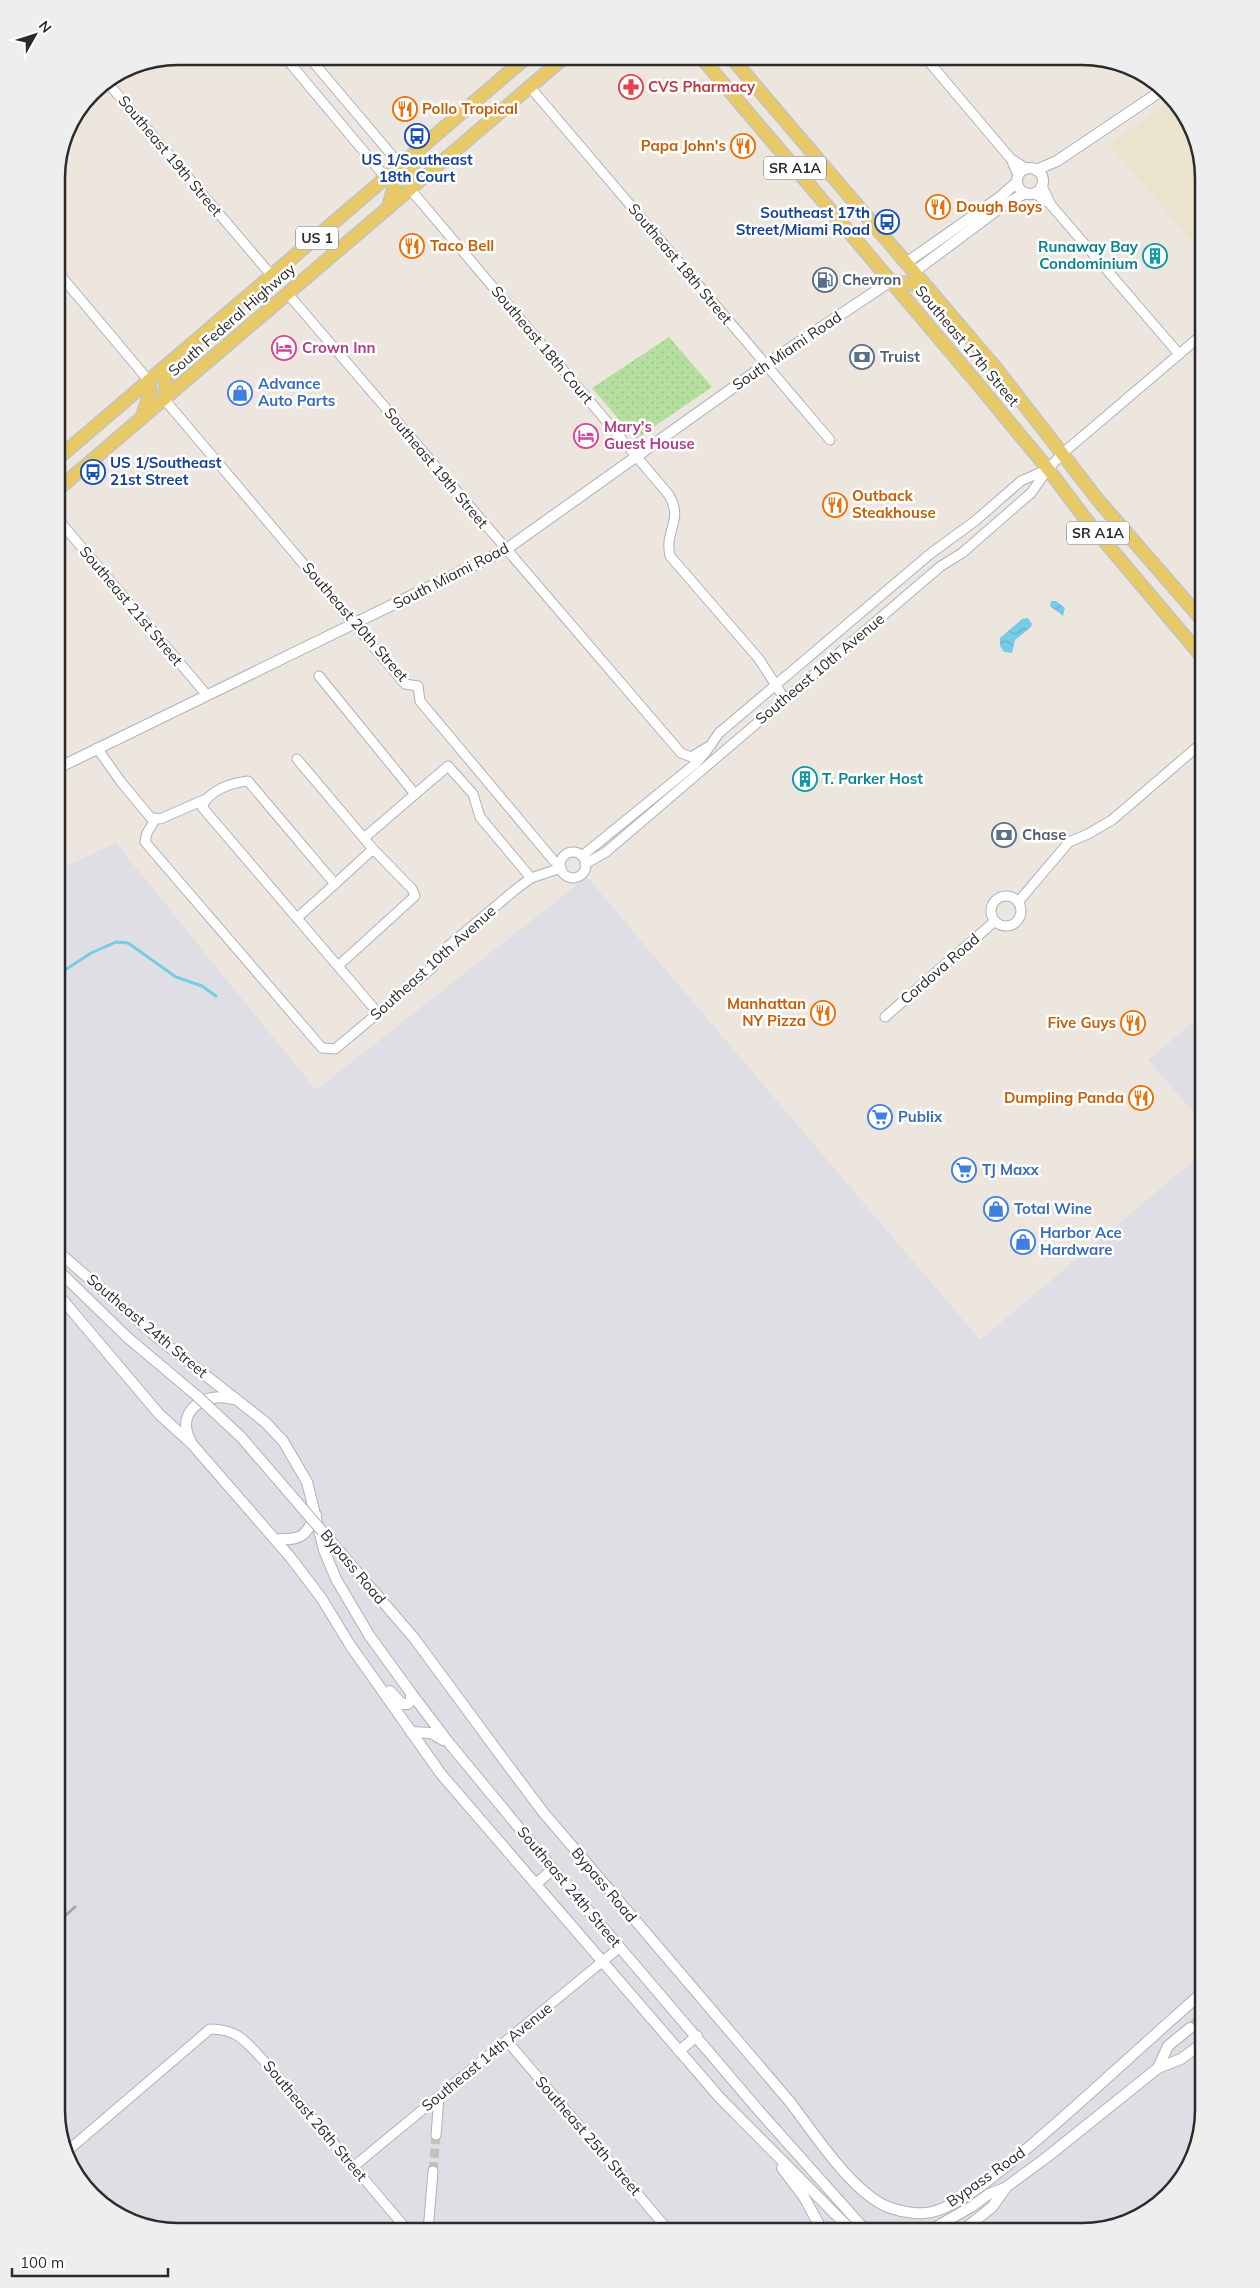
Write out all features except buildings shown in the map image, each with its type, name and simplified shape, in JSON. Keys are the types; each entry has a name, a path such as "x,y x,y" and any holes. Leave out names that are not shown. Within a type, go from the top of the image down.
{"main road":[{"name":"South Federal Highway","path":"65,452 518,65"},
{"name":"South Federal Highway","path":"65,483 555,65"},
{"name":"Southeast 17th Street","path":"708,65 1048,468 1084,517 1195,649"},
{"name":"Southeast 17th Street","path":"738,65 995,367 1098,500 1195,612"},
{"path":"410,189 410,174 420,149"},
{"path":"388,208 401,166"},
{"path":"890,281 912,284 932,292"},
{"path":"164,399 166,379 176,358"},
{"path":"142,417 149,399 149,381"}],"street":[{"path":"292,65 386,178"},
{"path":"316,65 401,166"},
{"path":"932,65 1025,174 1042,182 1051,205 1180,354"},
{"name":"Southeast 18th Street","path":"530,86 830,440"},
{"name":"Southeast 19th Street","path":"111,87 272,276"},
{"path":"910,267 1000,197 1025,174 1057,161 1157,93"},
{"path":"910,267 1001,207 1029,193 1042,182 1057,161"},
{"path":"1025,174 1018,187 1051,205"},
{"name":"Southeast 18th Court","path":"410,189 669,495 676,506 675,522 667,542 670,556 759,659 784,698"},
{"path":"65,281 149,381"},
{"name":"South Miami Road","path":"65,763 206,694 355,625 506,550 765,365 890,281"},
{"name":"Southeast 19th Street","path":"288,294 681,753 690,757 711,745"},
{"name":"Southeast 10th Avenue","path":"584,860 606,852 784,698 1031,493 1048,468 1063,453 1195,341"},
{"name":"Southeast 20th Street","path":"164,399 405,684 418,686 420,701 560,867"},
{"name":"Southeast 10th Avenue","path":"584,860 575,853 567,854 562,859 560,867 567,877 576,878 583,872 584,860 695,764 719,733 1021,481 1048,468"},
{"name":"Southeast 21st Street","path":"65,528 206,694"},
{"path":"834,636 844,648"},
{"path":"320,676 415,794"},
{"path":"97,748 151,818 160,818 206,799 218,790 239,782 248,781 335,884"},
{"path":"1018,902 1047,869 1058,852 1069,842 1088,834 1112,820 1195,749"},
{"path":"297,759 373,849 412,888 414,896 338,966"},
{"path":"364,838 448,766 473,794 480,817 531,878"},
{"path":"206,799 202,808 378,1013"},
{"name":"Southeast 10th Avenue","path":"156,818 146,833 144,842 322,1048 335,1049 432,968 446,948 531,878 560,867"},
{"path":"297,918 373,849"},
{"path":"1008,896 1018,902 1021,913 1016,923 1005,926 995,921 991,910 997,900 1008,896"},
{"name":"Cordova Road","path":"884,1017 995,921"},
{"name":"Southeast 24th Street","path":"65,1258 158,1338 274,1431 292,1454 307,1482 324,1550 336,1579 369,1635 411,1693 449,1743 554,1870 760,2112 859,2223"},
{"name":"Bypass Road","path":"65,1277 127,1337 197,1396 241,1437 414,1638 543,1812 790,2102 821,2143 864,2192 891,2208 917,2213 931,2212 966,2195 1026,2149 1104,2082 1195,1999"},
{"name":"Southeast 24th Street","path":"65,1303 159,1414 192,1444 275,1539 322,1598 350,1645 441,1774 720,2098 844,2223"},
{"name":"Southeast 24th Street","path":"192,1444 188,1437 186,1421 194,1407 206,1398 222,1396 238,1401"},
{"path":"275,1539 292,1540 301,1537 308,1531 316,1514"},
{"path":"377,1683 388,1689 402,1704 408,1704 411,1700 411,1693"},
{"path":"411,1732 431,1733 449,1743"},
{"path":"536,1884 554,1870"},
{"name":"Southeast 14th Avenue","path":"353,2167 620,1947"},
{"path":"1158,2068 1168,2046 1190,2028"},
{"name":"Southeast 26th Street","path":"72,2147 210,2029 226,2029 242,2038 400,2223"},
{"path":"679,2051 697,2036"},
{"name":"Southeast 25th Street","path":"507,2041 662,2223"},
{"path":"943,2223 989,2194 1005,2188 1047,2157 1158,2068 1181,2060 1195,2049"},
{"path":"436,2135 439,2097"},
{"path":"758,2136 804,2197 818,2223"},
{"path":"429,2223 433,2171"},
{"path":"972,2223 992,2207 1005,2188"}],"shaded area":[{"path":"1168,104 1183,128 1193,156 1195,171 1195,245 1109,144"},
{"path":"116,843 316,1090 587,877 980,1340 1195,1160 1195,2117 1193,2132 1183,2160 1176,2173 1167,2181 1169,2183 1157,2195 1145,2204 1118,2217 1089,2223 171,2223 156,2221 128,2211 109,2200 88,2179 71,2146 65,2117 65,867"},
{"path":"1195,1021 1195,1114 1148,1060"}],"green space":[{"path":"669,337 712,387 636,439 592,388"}],"water":[{"path":"1051,601 1056,601 1065,608 1063,616 1050,606"},
{"path":"1028,618 1032,624 1031,627 1015,640 1012,653 1004,652 1000,646 1000,638 1022,619"}],"waterway":[{"path":"65,970 91,953 116,942 128,943 176,977 202,986 216,996"}],"tunnel":[{"path":"1190,2028 1195,2024"},
{"path":"433,2171 436,2135"}],"railway":[{"path":"65,1916 75,1907"}],"place":[{"name":"CVS Pharmacy","path":"631,87"},
{"name":"Pollo Tropical","path":"405,109"},
{"name":"US 1/Southeast 18th Court","path":"417,136"},
{"name":"Papa John's","path":"743,146"},
{"name":"Dough Boys","path":"938,207"},
{"name":"Southeast 17th Street/Miami Road","path":"887,222"},
{"name":"Taco Bell","path":"412,246"},
{"name":"Runaway Bay Condominium","path":"1155,256"},
{"name":"Chevron","path":"825,280"},
{"name":"Crown Inn","path":"284,348"},
{"name":"Truist","path":"862,357"},
{"name":"Advance Auto Parts","path":"240,393"},
{"name":"Mary's Guest House","path":"586,436"},
{"name":"US 1/Southeast 21st Street","path":"93,472"},
{"name":"Outback Steakhouse","path":"835,505"},
{"name":"T. Parker Host","path":"805,779"},
{"name":"Chase","path":"1004,835"},
{"name":"Manhattan NY Pizza","path":"823,1013"},
{"name":"Five Guys","path":"1133,1023"},
{"name":"Dumpling Panda","path":"1141,1098"},
{"name":"Publix","path":"880,1117"},
{"name":"TJ Maxx","path":"964,1170"},
{"name":"Total Wine","path":"996,1209"},
{"name":"Harbor Ace Hardware","path":"1023,1242"}]}
